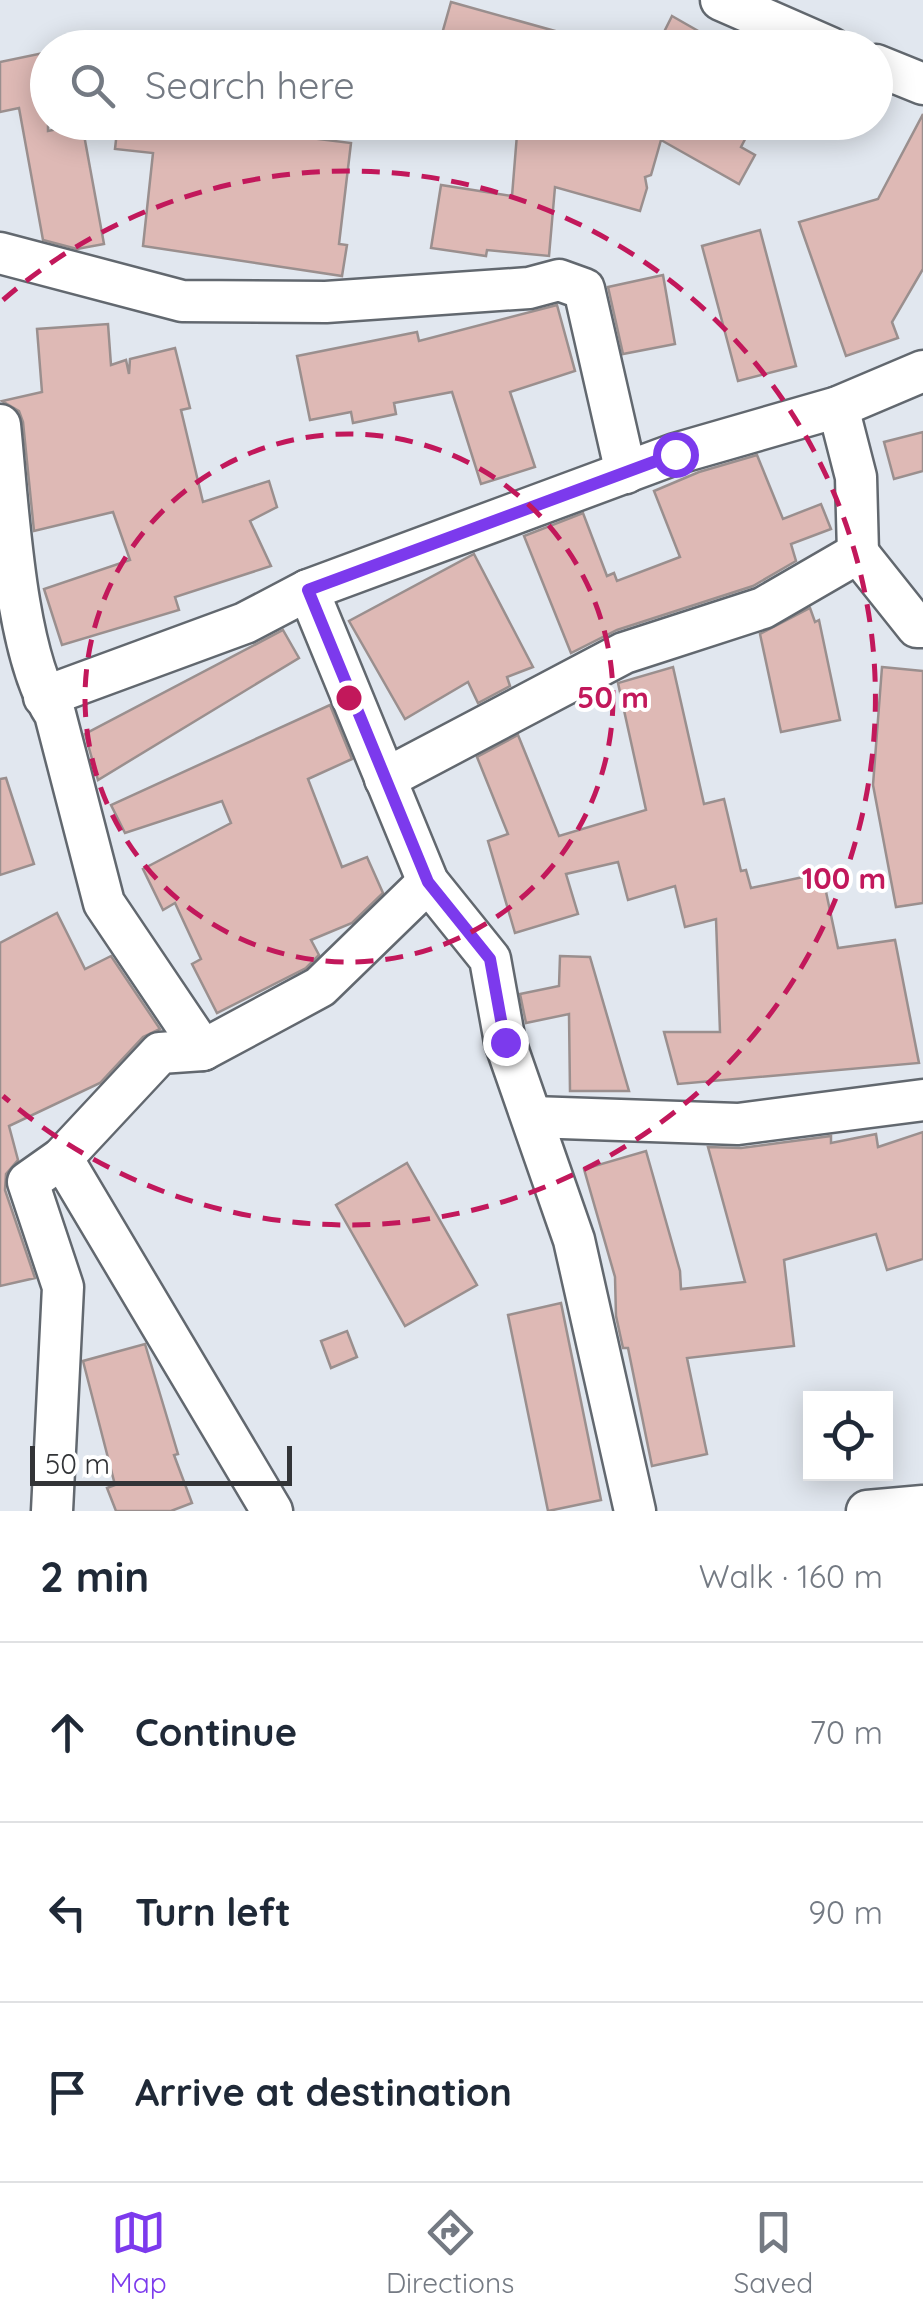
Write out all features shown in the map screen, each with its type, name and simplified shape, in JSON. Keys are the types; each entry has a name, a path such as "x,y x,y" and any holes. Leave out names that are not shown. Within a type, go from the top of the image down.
{"street":[{"path":"722,0 790,30"},
{"path":"893,72 923,84"},
{"path":"0,253 182,300 326,302 528,288 558,280 584,289 626,473"},
{"path":"44,697 245,623 308,590 675,454 838,407 923,371"},
{"path":"838,407 856,477 858,553 916,628 923,627"},
{"path":"0,425 18,598 44,697 56,714 104,902 202,1050"},
{"path":"386,778 624,653 763,608 858,553"},
{"path":"308,590 428,882 490,959 505,1042 574,1240 636,1511"},
{"path":"52,1511 64,1287 28,1182 62,1158 160,1053 202,1050 320,987 428,882"},
{"path":"532,1118 738,1124 923,1100"},
{"path":"62,1158 272,1511"},
{"path":"868,1511 923,1506"}],"building":[{"path":"451,2 551,30 443,30"},
{"path":"672,16 696,30 665,30"},
{"path":"30,56 30,140 85,140 104,244 77,249 43,240 19,108 0,112 0,62"},
{"path":"923,114 923,269 892,322 898,338 846,356 799,222 878,199"},
{"path":"116,140 351,143 339,244 347,245 342,276 143,246 153,153 115,149"},
{"path":"517,140 661,140 651,175 645,177 647,188 640,211 555,187 549,256 487,250 486,256 431,248 441,185 512,196"},
{"path":"661,140 745,140 741,147 755,155 739,184"},
{"path":"760,230 796,366 738,381 702,246"},
{"path":"663,275 675,344 623,354 608,287"},
{"path":"557,305 575,371 510,392 535,467 481,484 452,392 394,403 396,414 353,423 351,412 310,420 297,356 417,332 419,341"},
{"path":"108,324 111,365 126,360 129,374 130,359 175,348 190,408 181,410 203,502 269,481 277,507 250,521 271,566 175,597 179,610 62,645 44,589 130,560 113,512 34,531 23,422 19,411 2,401 42,392 37,329"},
{"path":"923,432 923,471 894,479 884,442"},
{"path":"757,455 783,519 821,504 831,529 791,544 796,561 753,586 617,630 571,653 524,536 583,513 607,576 614,573 617,581 680,557 654,491 699,472"},
{"path":"474,554 533,667 507,677 510,686 478,703 468,682 405,719 349,621"},
{"path":"810,608 815,622 819,620 840,720 781,732 760,634"},
{"path":"283,630 299,658 98,780 85,734"},
{"path":"673,667 704,804 724,799 741,871 746,870 751,888 822,873 838,948 895,940 919,1063 678,1084 664,1032 720,1032 716,919 685,927 675,886 628,900 618,862 566,874 578,914 515,933 488,841 508,834 477,757 518,735 559,836 646,810 618,683"},
{"path":"882,667 923,671 923,903 896,907 873,785"},
{"path":"330,705 352,759 308,779 342,867 367,857 383,893 352,923 311,940 319,955 306,968 217,1013 192,964 201,959 175,903 163,910 143,869 231,823 222,801 125,833 111,805"},
{"path":"6,778 34,864 0,875 0,779"},
{"path":"57,913 85,969 111,956 160,1029 143,1037 100,1083 9,1126 18,1160 6,1174 5,1190 35,1278 0,1286 0,943"},
{"path":"560,956 590,957 629,1091 570,1091 569,1014 526,1023 520,994 559,986"},
{"path":"923,1132 923,1259 887,1270 876,1234 784,1260 794,1346 687,1358 707,1454 652,1466 628,1348 623,1348 616,1316 615,1277 584,1169 646,1151 680,1271 681,1289 745,1282 708,1147 741,1148 831,1136 831,1143 876,1134 878,1147"},
{"path":"407,1163 477,1285 405,1326 336,1205"},
{"path":"561,1303 601,1500 548,1511 508,1315"},
{"path":"347,1331 357,1357 331,1368 321,1341"},
{"path":"145,1344 178,1454 174,1455 192,1503 171,1511 116,1511 107,1488 115,1485 83,1361"}],"route":[{"path":"505,1042 490,959 428,882 308,590 675,454"}]}
